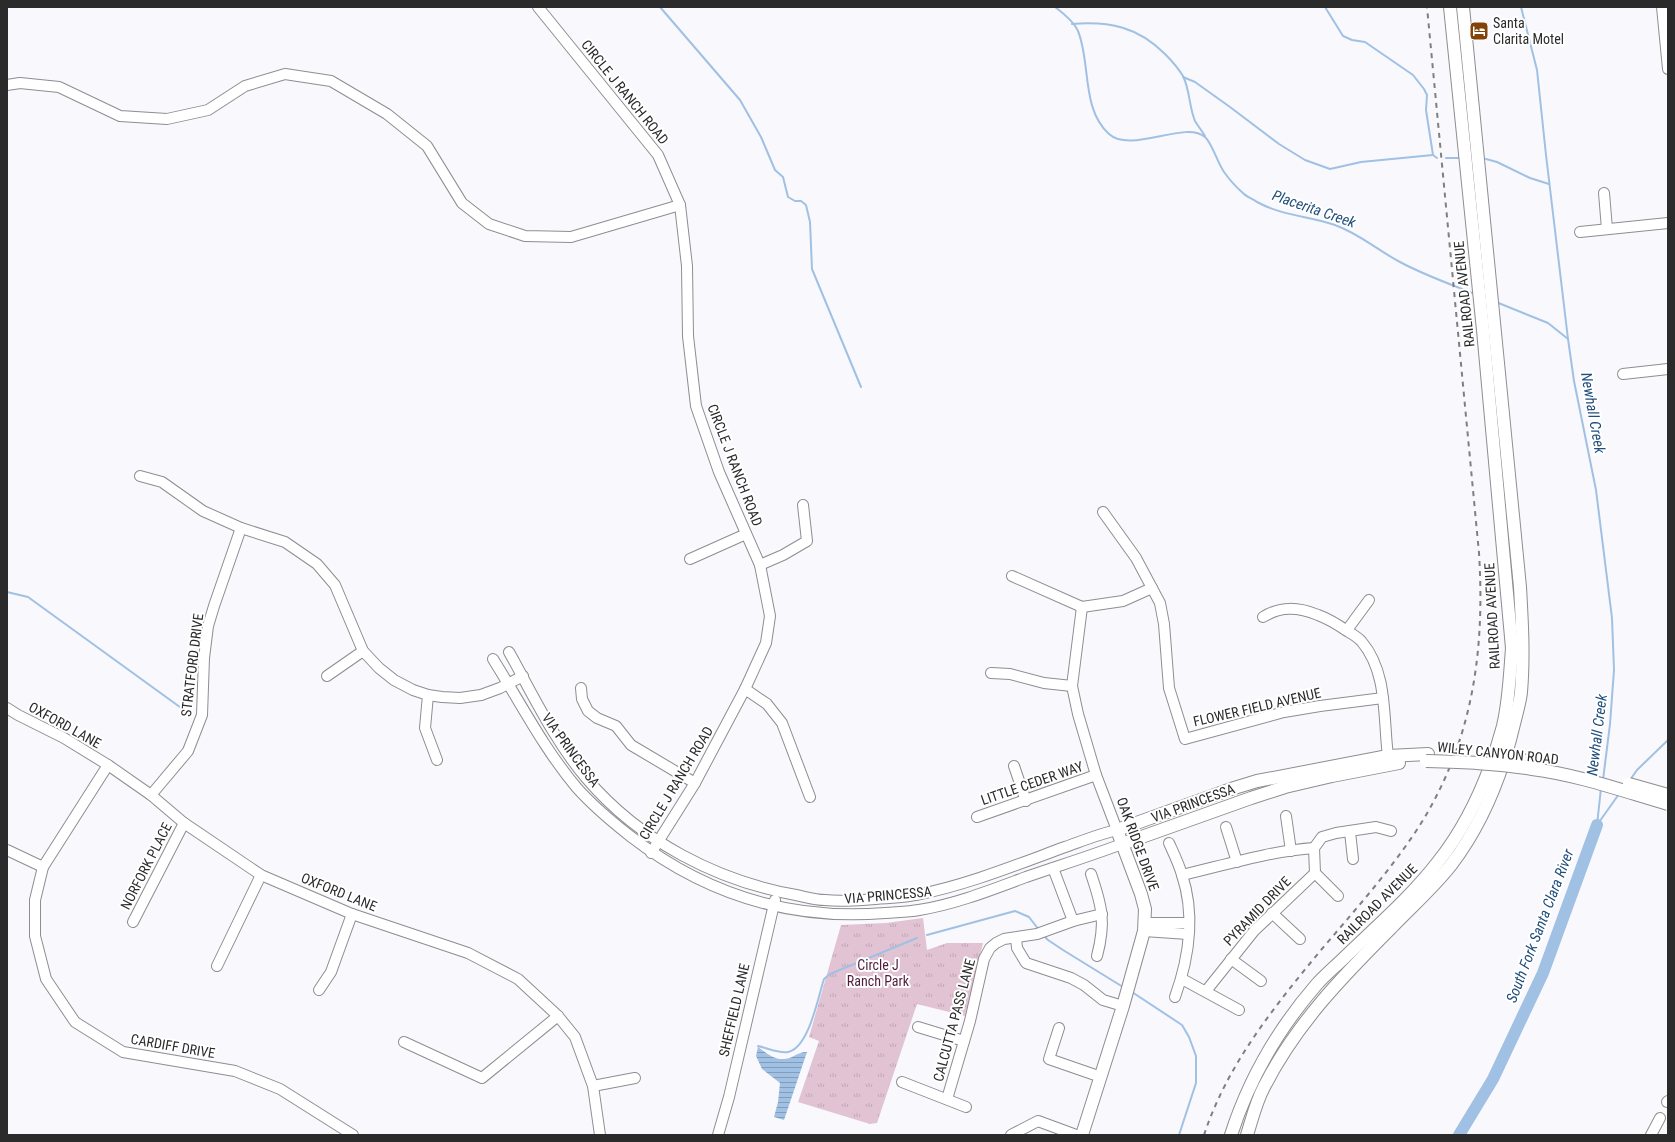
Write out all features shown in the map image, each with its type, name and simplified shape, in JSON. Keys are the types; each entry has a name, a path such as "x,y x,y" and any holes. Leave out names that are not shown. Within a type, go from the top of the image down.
{"main road":[{"name":"RAILROAD AVENUE","path":"1231,1135 1241,1105 1254,1076 1281,1032 1301,1005 1318,983 1416,889 1439,862 1455,839 1488,772 1503,726 1509,685 1512,648 1450,7"},
{"path":"1456,7 1459,38 1461,44 1467,50"},
{"name":"RAILROAD AVENUE","path":"1247,1135 1263,1088 1304,1022 1336,984 1423,898 1451,866 1474,831 1492,796 1511,738 1521,694 1523,649 1520,587 1463,7"},
{"name":"WILEY CANYON ROAD","path":"1391,760 1427,757 1510,758 1541,762 1619,781 1668,795"},
{"name":"WILEY CANYON ROAD","path":"1427,757 1532,769 1606,785 1668,804"},
{"name":"VIA PRINCESSA","path":"1117,830 1238,787 1292,774 1391,760"},
{"name":"VIA PRINCESSA","path":"1122,844 1286,787 1391,760"},
{"name":"OAK RIDGE DRIVE","path":"1082,1135 1123,1006 1145,927 1145,909 1141,894 1117,830"}],"street":[{"name":"CIRCLE J RANCH ROAD","path":"538,7 658,155 680,205 687,266 688,336 696,406 720,472 760,565 770,616 766,643 746,690 695,783 651,853"},
{"path":"1662,7 1668,69"},
{"path":"7,85 20,83 59,87 120,116 167,120 208,110 245,86 285,74 331,81 387,114 426,146 462,203 489,224 525,236 571,237 680,205"},
{"path":"1604,193 1607,229"},
{"path":"1580,232 1668,224"},
{"path":"1623,374 1668,370"},
{"path":"140,476 162,482 203,511 241,528 285,542 317,564 335,585 363,651 379,668 394,680 413,690 428,695 460,698 481,695 523,676"},
{"path":"760,565 783,555 807,541 803,505"},
{"path":"1012,576 1082,607 1123,601 1152,588 1136,558 1103,512"},
{"name":"STRATFORD DRIVE","path":"151,795 188,751 202,715 204,658 208,626 241,528"},
{"path":"690,560 746,534"},
{"name":"FLOWER FIELD AVENUE","path":"1152,588 1160,604 1164,624 1169,688 1185,739 1284,712 1383,698"},
{"path":"1346,630 1369,600"},
{"name":"OAK RIDGE DRIVE","path":"1082,607 1072,686 1096,776 1117,830"},
{"path":"1263,617 1274,610 1290,609 1308,611 1332,619 1361,641 1371,656 1379,675 1391,760"},
{"path":"327,676 363,651"},
{"name":"VIA PRINCESSA","path":"509,652 559,740 587,778 610,803 658,841 687,858 740,882 776,892 825,900 856,900 914,896 969,881 1117,830"},
{"name":"VIA PRINCESSA","path":"493,659 547,748 576,787 595,807 651,853 698,880 742,897 773,906 837,915 868,915 917,911 950,903 1122,844"},
{"path":"991,673 1010,674 1044,684 1072,686"},
{"path":"582,688 582,699 588,711 597,718 616,726 631,745 695,783"},
{"path":"746,690 767,704 782,723 810,797"},
{"path":"428,695 425,728 437,760"},
{"name":"OXFORD LANE","path":"7,708 64,738 108,765 151,795 184,823 261,875 352,914 468,953 518,979 558,1016 575,1037 593,1086 600,1135"},
{"name":"CARDIFF DRIVE","path":"108,765 43,867 36,900 35,936 46,979 76,1022 123,1052 235,1071 273,1086 353,1135"},
{"path":"1014,766 1026,801"},
{"name":"LITTLE CEDER WAY","path":"977,817 1096,776"},
{"path":"1286,816 1291,851"},
{"name":"NORFORK PLACE","path":"133,922 184,823"},
{"path":"1226,827 1237,862"},
{"path":"1338,896 1315,873 1314,848 1322,837 1336,833 1376,827 1391,831"},
{"path":"1350,832 1353,859"},
{"path":"1169,843 1182,876 1189,909 1188,945 1182,978 1175,996"},
{"path":"1182,876 1237,862 1314,848"},
{"path":"7,850 43,867"},
{"path":"1053,868 1073,921"},
{"name":"PYRAMID DRIVE","path":"1206,991 1254,931 1315,873"},
{"path":"1091,874 1100,899 1102,914 1102,936 1097,956"},
{"path":"217,966 261,875"},
{"name":"SHEFFIELD LANE","path":"718,1135 729,1098 776,892"},
{"path":"1272,913 1300,939"},
{"path":"319,990 331,972 352,914"},
{"name":"CALCUTTA PASS LANE","path":"947,1099 964,1041 984,959 990,948 1004,939 1037,934 1073,921 1102,914"},
{"path":"1145,927 1189,923"},
{"path":"1145,927 1188,934"},
{"path":"1016,938 1017,948 1026,963 1071,978 1084,985 1103,1000 1123,1006"},
{"path":"1231,959 1261,981"},
{"path":"1182,978 1239,1010"},
{"path":"404,1042 482,1078 558,1016"},
{"path":"918,1027 964,1041"},
{"path":"1059,1028 1049,1060 1101,1077"},
{"path":"593,1086 635,1078"},
{"path":"902,1082 966,1107"},
{"path":"1651,1135 1660,1118"},
{"path":"1011,1135 1038,1121 1076,1135"}],"green space":[{"name":"Circle J Ranch Park","path":"923,918 927,950 947,943 983,943 965,1016 917,1004 877,1123 870,1124 798,1102 819,1041 809,1037 841,925 886,923"}],"water":[{"path":"758,1047 778,1059 787,1059 797,1054 807,1052 784,1120 774,1117 778,1102 780,1083 762,1069 756,1056"}],"waterway":[{"path":"660,7 740,100 761,137 775,170 783,177 788,197 795,201 801,201 806,205 810,222 812,269 861,387"},
{"name":"Placerita Creek","path":"1055,7 1071,21 1078,31 1082,44 1090,99 1100,124 1109,134 1119,139 1130,141 1185,132 1196,133 1208,140 1224,172 1248,197 1276,210 1335,225 1360,237 1409,267 1475,294"},
{"path":"1325,7 1343,36 1352,40 1365,42 1413,75 1424,89 1427,95 1426,110 1433,155 1437,158"},
{"name":"Newhall Creek","path":"1521,7 1537,70 1568,339 1574,381 1596,490 1612,618 1614,670 1610,724 1603,780"},
{"path":"1072,24 1099,24 1123,28 1134,32 1155,45 1170,59 1183,76 1195,121 1205,136"},
{"path":"1183,77 1195,82 1279,144 1305,160 1330,169 1361,162 1433,155"},
{"path":"1446,158 1458,158"},
{"path":"1486,159 1497,162 1530,178 1549,184"},
{"name":"Placerita Creek","path":"1496,302 1548,323 1568,339"},
{"path":"7,592 28,597 184,710"},
{"name":"South Fork Santa Clara River","path":"1630,780 1637,770 1668,740"},
{"name":"Newhall Creek","path":"1597,825 1601,788"},
{"name":"South Fork Santa Clara River","path":"1597,825 1619,794"},
{"name":"South Fork Santa Clara River","path":"1459,1135 1493,1079 1543,973 1597,825"},
{"path":"927,935 1015,911 1029,917 1039,930"},
{"path":"1043,935 1063,950 1123,987"},
{"path":"758,1046 781,1052 788,1052 795,1048 802,1041 812,1021 824,979 830,974 917,938"},
{"path":"1132,992 1182,1025 1189,1037 1196,1056 1196,1083 1179,1135"}],"railway":[{"path":"1204,1135 1225,1085 1269,1015 1303,971 1385,874 1420,825 1438,793 1452,760 1464,727 1472,694 1480,625 1479,553 1427,7"}],"place":[{"name":"Santa Clarita Motel","path":"1479,31"}]}
